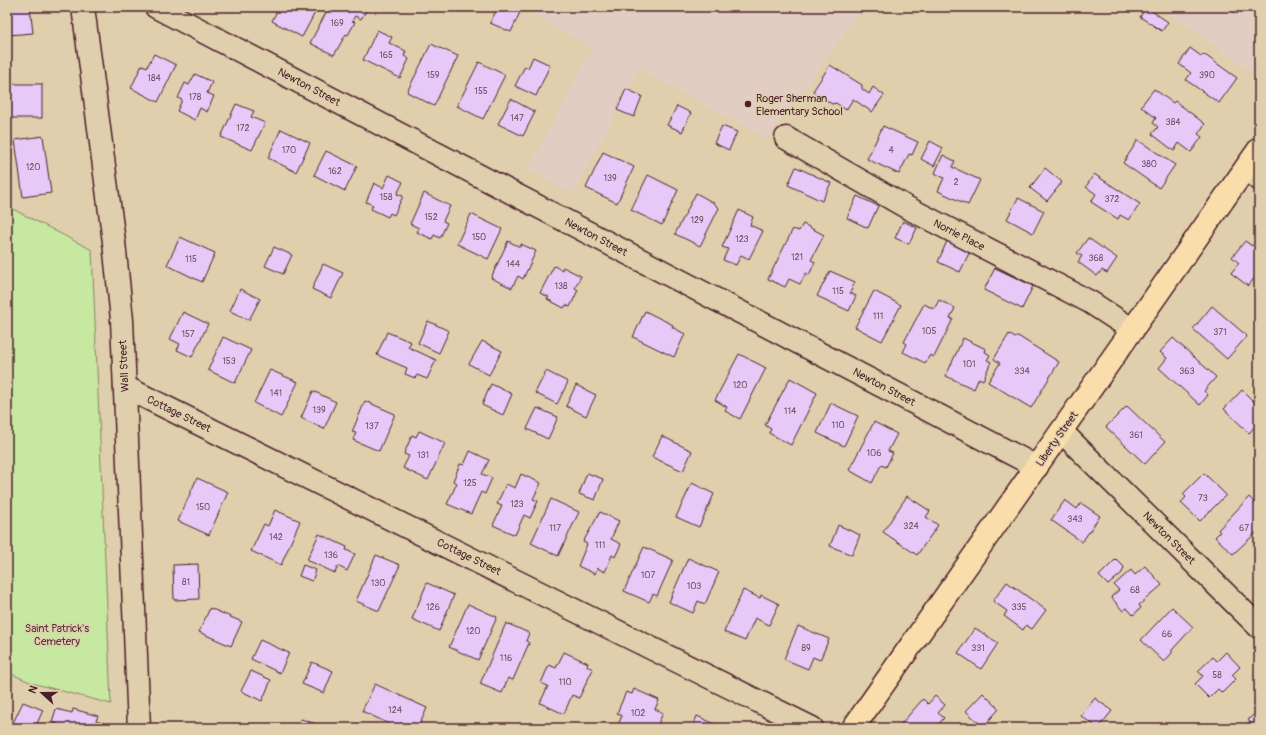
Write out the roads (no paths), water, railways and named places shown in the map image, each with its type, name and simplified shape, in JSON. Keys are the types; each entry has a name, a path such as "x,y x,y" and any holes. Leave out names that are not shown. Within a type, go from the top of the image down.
{"main road":[{"name":"Liberty Street","path":"853,728 1133,330 1252,173 1259,149"}],"street":[{"name":"Wall Street","path":"83,7 114,242 122,320 126,387 139,728"},
{"name":"Newton Street","path":"156,7 1037,467"},
{"name":"Norrie Place","path":"786,138 908,208 1090,302 1133,330"},
{"name":"Cottage Street","path":"126,387 812,728"},
{"name":"Newton Street","path":"1062,432 1259,627"}],"place":[{"name":"Roger Sherman Elementary School","path":"748,104"}],"park label":[{"name":"Saint Patrick's Cemetery","path":"57,634"}]}
